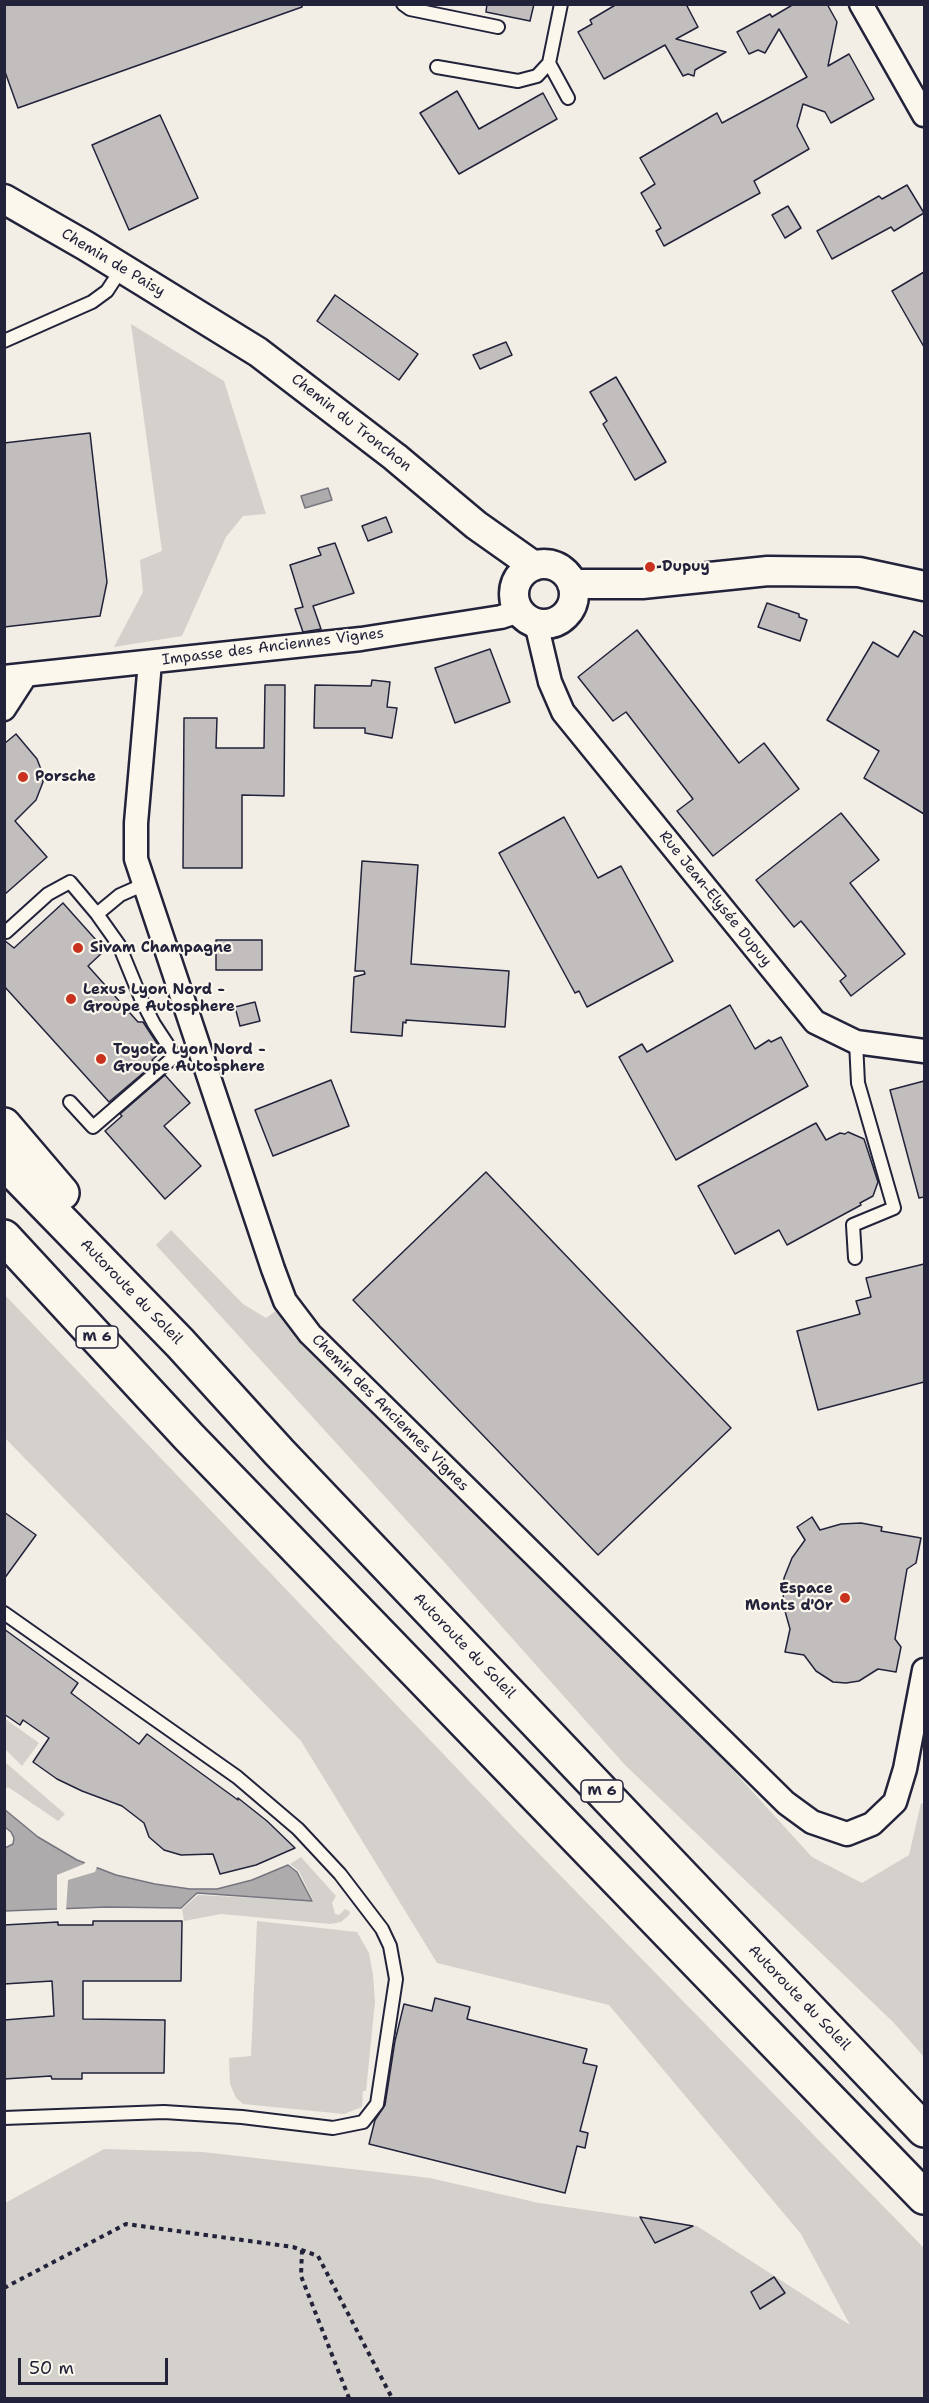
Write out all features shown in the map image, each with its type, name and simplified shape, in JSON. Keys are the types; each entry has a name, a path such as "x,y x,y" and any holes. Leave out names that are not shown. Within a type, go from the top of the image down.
{"highway":[{"path":"4,1125 51,1178 180,1343"},
{"name":"Autoroute du Soleil","path":"4,1162 180,1343 279,1452 924,2130"},
{"name":"M 6","path":"4,1237 189,1437 924,2197"},
{"path":"4,1262 115,1373 189,1437"}],"street":[{"path":"861,4 924,115"},
{"name":"Chemin de Paisy","path":"4,199 220,327"},
{"name":"Chemin du Tronchon","path":"220,327 258,351 310,390 476,525 527,572"},
{"path":"547,565 560,569 573,593 563,618 536,619 514,594 527,572 547,565"},
{"path":"573,593 768,571 859,572 924,586"},
{"name":"Impasse des Anciennes Vignes","path":"4,709 15,676 361,639 501,616 536,619"},
{"name":"Rue Jean-Elysée Dupuy","path":"536,619 549,682 563,712 815,1022 856,1042 924,1051"},
{"name":"Chemin des Anciennes Vignes","path":"150,662 136,823 136,859 145,885 186,1049 285,1301 310,1334 786,1803 812,1822 847,1834 872,1824 894,1802 905,1769 924,1670"}],"lane":[{"path":"403,4 410,9 498,27"},
{"path":"437,67 518,81 537,76 549,63 561,4"},
{"path":"549,63 568,98"},
{"path":"4,341 92,302 107,291 122,268"},
{"path":"6,932 48,894 70,882 98,914 119,945 146,1008 186,1049 93,1127 70,1102"},
{"path":"98,914 120,895 145,885"},
{"path":"855,1258 853,1225 894,1208 858,1083 856,1042"},
{"path":"4,1136 51,1178"},
{"path":"4,1613 237,1777 298,1829 340,1874 382,1929 390,1946 396,1979 377,2104 363,2122 333,2128 242,2117 164,2112 4,2118"}],"path":[{"path":"4,2288 126,2224 293,2247 318,2256 392,2398"},
{"path":"302,2250 301,2276 349,2398"}],"shaded area":[{"path":"131,324 224,381 266,514 243,516 226,537 182,636 114,647 143,592 140,560 162,551"},
{"path":"328,488 332,500 305,508 301,496"},
{"path":"171,1230 243,1304 266,1318 280,1308 638,1666 812,1857 862,1883 909,1855 921,1803 924,1804 924,2057 893,2022 625,1765 156,1245"},
{"path":"4,1294 513,1827 924,2248 924,2398 5,2398 5,2203 104,2149 203,2152 430,2178 539,2203 697,2226 850,2325 801,2234 609,2005 437,1963 301,1741 5,1438"},
{"path":"4,1718 39,1743 22,1766 5,1749"},
{"path":"5,1762 65,1814 58,1821 8,1787 5,1790"},
{"path":"4,1809 38,1837 77,1860 116,1875 190,1889 217,1889 252,1880 288,1865 297,1872 312,1901 197,1893 181,1908 107,1907 5,1911 5,1848 13,1844 14,1838 5,1827"},
{"path":"301,1857 336,1896 332,1903 335,1914 339,1915 345,1909 349,1911 350,1914 341,1922 330,1924 221,1914 184,1921 182,1909 198,1895 313,1901 299,1871 290,1864"},
{"path":"257,1921 357,1932 369,1953 375,2002 366,2091 363,2091 362,2107 344,2114 243,2104 236,2098 230,2084 229,2058 251,2056"}],"pier":[{"path":"87,1860 98,1864 95,1872 68,1880 66,1911 57,1911 57,1875 84,1864"}],"building":[{"path":"4,4 302,4 302,7 18,108 4,69"},
{"path":"487,4 534,4 530,21 486,12"},
{"path":"617,4 686,4 698,27 676,39 726,52 695,70 694,76 688,74 683,76 665,45 604,79 578,32 592,24 590,20"},
{"path":"794,4 827,4 837,22 828,66 849,54 874,99 831,123 825,112 803,104 797,126 809,149 754,181 760,193 664,246 656,231 661,228 641,193 655,184 640,158 717,113 722,123 807,77 779,29 765,53 758,50 749,54 737,32 770,14 772,17"},
{"path":"457,91 479,129 543,93 557,119 459,174 420,113"},
{"path":"160,115 198,198 129,230 92,145"},
{"path":"907,185 924,213 894,231 891,227 832,259 817,231 879,196 882,199"},
{"path":"788,206 801,228 785,238 772,215"},
{"path":"924,272 924,347 892,291"},
{"path":"335,295 418,354 399,380 317,321"},
{"path":"506,342 512,355 480,369 473,355"},
{"path":"616,377 666,462 635,480 603,424 607,421 590,392"},
{"path":"90,433 107,582 100,616 4,627 4,443"},
{"path":"386,517 392,532 368,541 362,526"},
{"path":"335,543 354,593 313,606 321,629 303,632 295,609 303,607 290,565 321,555 318,548"},
{"path":"767,603 799,614 799,617 807,620 800,641 758,627"},
{"path":"637,630 739,763 764,743 799,789 713,856 677,811 693,799 626,712 613,721 578,677"},
{"path":"914,631 924,637 924,814 864,778 879,751 827,720 873,642 898,657"},
{"path":"490,649 510,702 455,723 435,668"},
{"path":"372,680 390,682 387,707 397,708 392,738 365,733 365,728 314,728 315,685 371,686"},
{"path":"265,685 285,685 284,796 242,795 242,868 183,868 184,718 217,718 216,748 264,748"},
{"path":"16,734 37,759 43,782 36,800 15,821 47,857 4,895 4,744"},
{"path":"841,813 879,860 850,883 905,954 851,996 840,981 846,976 801,921 794,927 756,880"},
{"path":"564,817 598,878 621,866 673,961 587,1007 579,991 575,993 499,853"},
{"path":"362,861 418,865 411,964 509,971 505,1027 406,1020 406,1023 403,1022 402,1036 351,1032 354,977 365,974 364,971 355,971"},
{"path":"63,903 105,950 88,966 138,1022 143,1022 162,1051 152,1060 155,1063 109,1102 4,986 4,940 14,948"},
{"path":"216,940 262,940 262,970 216,970"},
{"path":"255,1002 260,1021 240,1026 235,1007"},
{"path":"730,1005 755,1049 769,1040 771,1042 781,1037 808,1086 676,1160 619,1057 642,1044 647,1052"},
{"path":"165,1075 190,1103 164,1126 201,1166 165,1199 105,1131 122,1116 120,1114"},
{"path":"331,1080 349,1126 273,1156 255,1110"},
{"path":"924,1081 924,1197 919,1198 890,1090"},
{"path":"816,1123 826,1140 848,1132 864,1139 878,1182 873,1196 860,1203 861,1205 787,1245 779,1230 735,1254 698,1186"},
{"path":"486,1172 731,1428 598,1555 353,1300"},
{"path":"924,1264 924,1382 818,1410 797,1331 860,1314 856,1301 871,1297 866,1278"},
{"path":"4,1512 36,1535 4,1579"},
{"path":"812,1517 820,1530 841,1524 861,1523 882,1527 881,1531 921,1538 916,1563 907,1569 895,1639 901,1647 896,1672 878,1669 859,1681 833,1682 816,1671 804,1655 785,1652 790,1629 783,1604 784,1578 792,1558 805,1540 797,1527"},
{"path":"4,1629 78,1683 71,1693 139,1744 147,1734 238,1800 238,1798 267,1821 295,1848 256,1865 220,1874 213,1854 181,1855 164,1850 149,1837 144,1823 122,1806 57,1779 33,1762 49,1738 23,1720 20,1725 4,1714"},
{"path":"93,1921 182,1921 181,1981 83,1981 83,2019 165,2020 164,2073 82,2073 82,2079 52,2079 51,2076 4,2079 4,2020 54,2016 52,1981 4,1984 4,1925 58,1922 58,1925 93,1925"},
{"path":"435,1998 470,2007 467,2019 587,2049 583,2063 597,2066 580,2131 588,2133 585,2148 577,2146 565,2193 369,2144 375,2120 385,2105 395,2041 404,2004 432,2011"},
{"path":"640,2217 693,2226 655,2243"},
{"path":"774,2277 785,2293 760,2309 751,2292"}],"place":[{"name":"Dupuy","path":"650,567"},
{"name":"Porsche","path":"23,777"},
{"name":"Sivam Champagne","path":"78,948"},
{"name":"Lexus Lyon Nord - Groupe Autosphere","path":"71,999"},
{"name":"Toyota Lyon Nord - Groupe Autosphere","path":"101,1059"},
{"name":"Espace Monts d'Or","path":"845,1598"}]}
